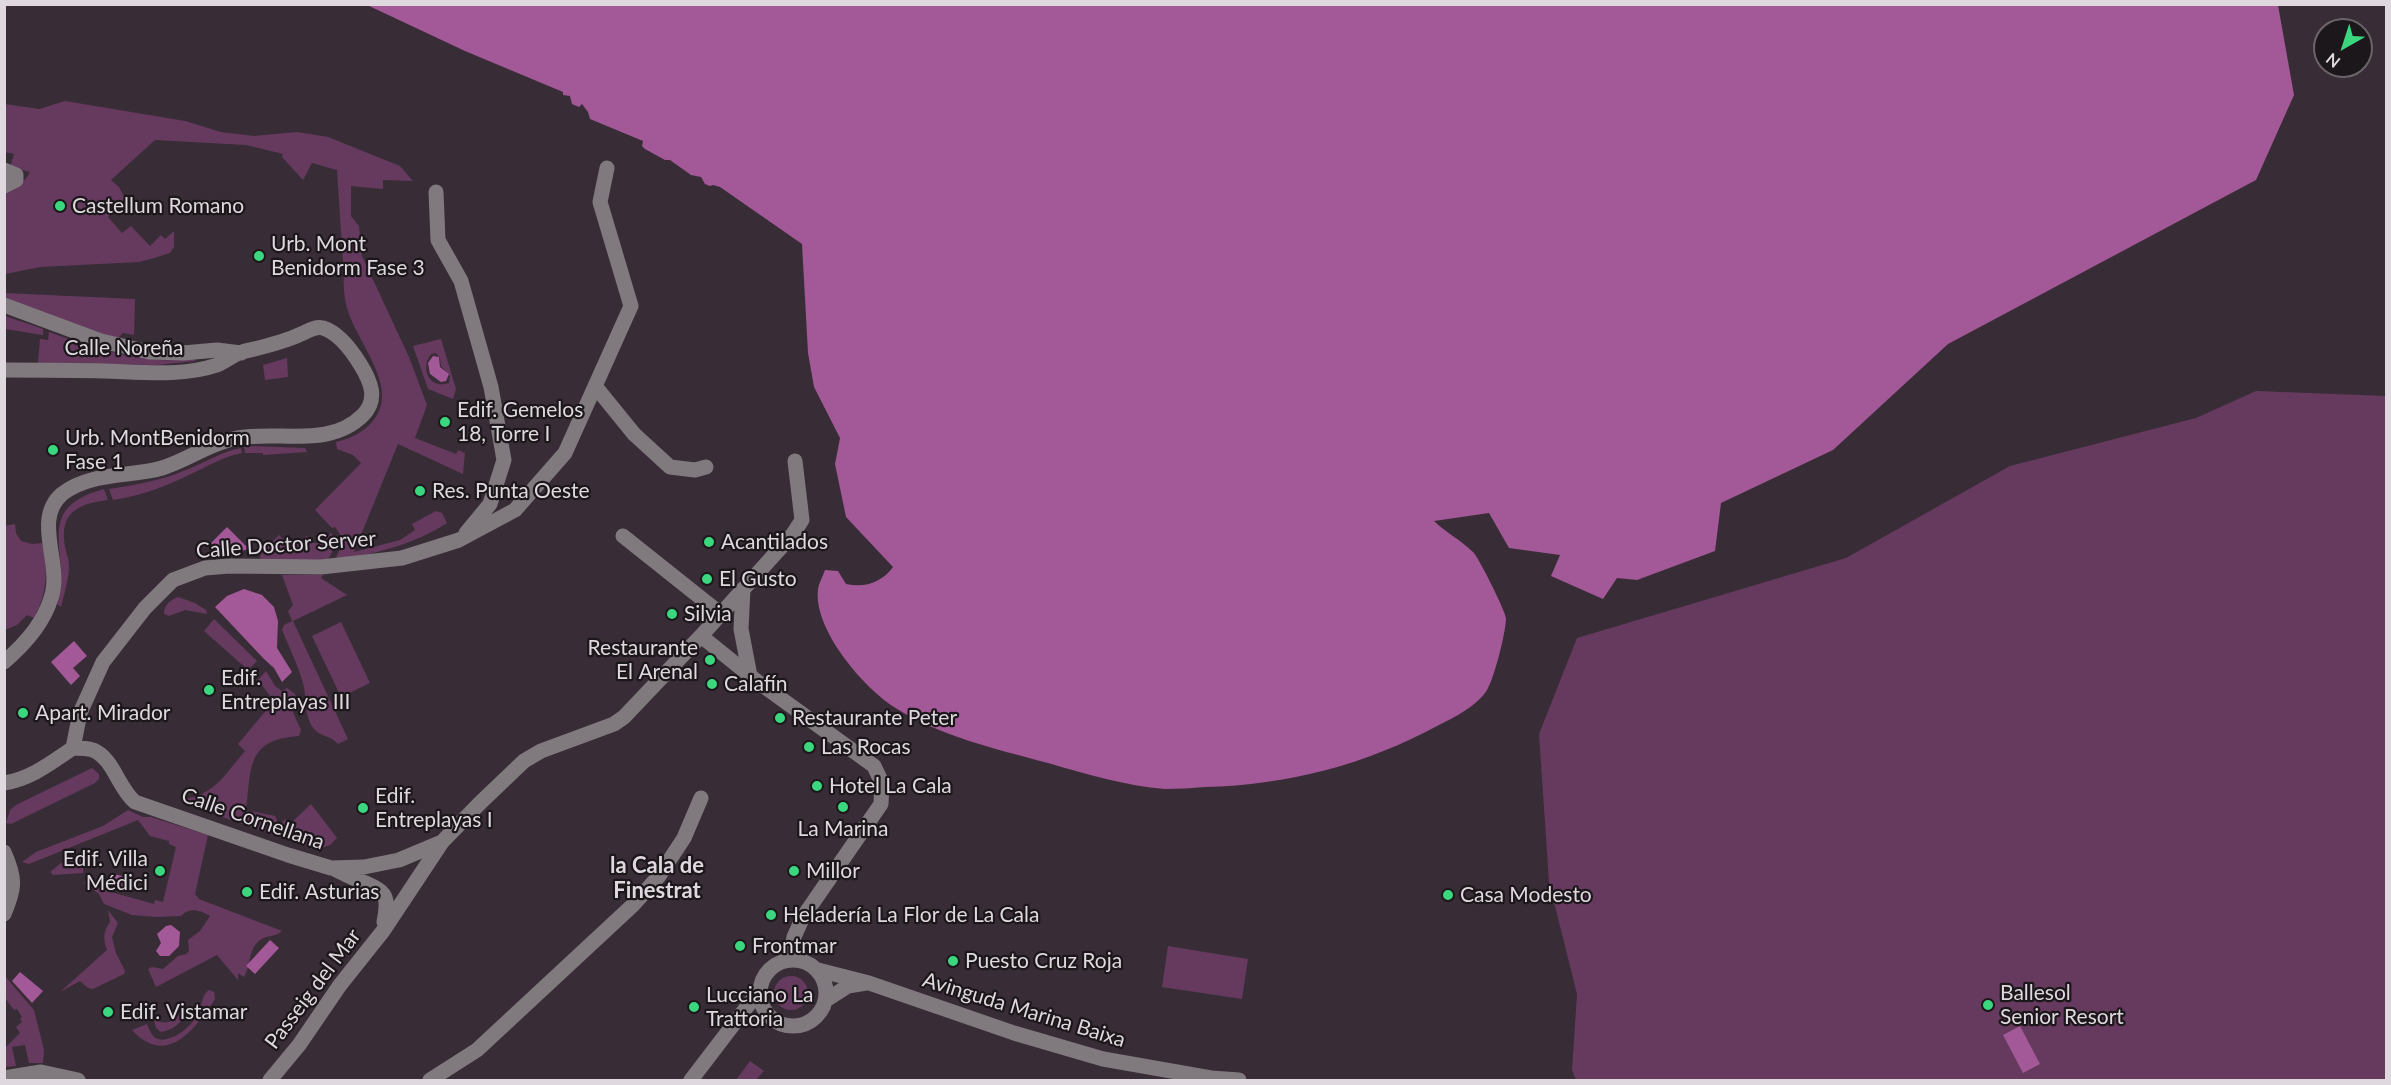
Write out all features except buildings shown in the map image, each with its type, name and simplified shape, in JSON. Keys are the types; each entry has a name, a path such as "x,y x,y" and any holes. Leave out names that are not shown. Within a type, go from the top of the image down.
{"street":[{"name":"Calle Doctor Server","path":"74,748 80,713 103,662 145,609 173,580 196,571 229,566 321,567 402,558 459,540 515,510 565,453 631,306 600,202 607,168"},
{"path":"4,170 16,175 16,180 4,186"},
{"path":"436,192 438,240 461,281 491,387 504,460 490,504 459,540"},
{"path":"4,305 101,341 149,352 183,353 217,350 241,352 264,348 313,328 323,328 351,350 369,378 372,392 369,409 351,427 312,437 233,439 160,469 80,484 63,494 52,506 48,516 54,561 52,596 40,622 14,654 4,662"},
{"name":"Calle Noreña","path":"4,369 153,373 186,371 216,365 241,352"},
{"path":"595,386 634,434 670,467 695,470 706,467"},
{"path":"790,959 794,937 803,917 881,804 882,783 874,766 750,676 700,636 793,534 802,520 795,461"},
{"path":"623,536 721,614"},
{"path":"743,589 741,628 750,676"},
{"name":"Passeig del Mar","path":"270,1080 299,1045 340,986 383,931 442,843 480,802 524,761 541,751 614,724 624,717 700,636"},
{"path":"4,783 26,777 74,748"},
{"name":"Calle Cornellana","path":"74,748 93,750 108,761 122,788 135,802 331,868 364,867 399,860 442,843"},
{"path":"430,1080 477,1050 633,905 659,876 684,838 701,798"},
{"path":"4,852 14,873 13,895 4,914"},
{"path":"331,868 380,889 386,897 387,906 383,931"},
{"path":"691,1080 728,1030 759,991 766,973 772,966 790,959 800,960 818,970 826,990 825,1000 822,1010 807,1023 787,1026 762,1017 728,1030"},
{"name":"Avinguda Marina Baixa","path":"818,970 869,983 1014,1033 1103,1059 1213,1079 1239,1080"},
{"path":"825,1000 848,986 869,983"},
{"path":"759,991 763,1009 762,1017"},
{"path":"4,1077 41,1072 78,1080"}],"shaded area":[{"path":"367,5 2278,5 2294,95 2256,180 1948,344 1833,450 1721,503 1715,551 1637,580 1617,578 1603,599 1551,576 1560,555 1509,548 1489,513 1434,521 1476,556 1506,618 1493,676 1487,690 1478,701 1459,715 1411,739 1354,762 1266,782 1165,789 1091,775 949,734 894,707 868,686 842,655 823,622 819,605 819,584 825,570 838,571 846,584 866,585 883,577 893,567 846,517 835,464 840,438 814,387 808,353 802,244 720,187 705,184 701,177 691,175 670,160 665,160 645,149 642,146 643,141 590,119 582,104 579,107 572,104 570,96 563,95 563,92 465,51"},
{"path":"65,101 185,121 221,132 254,136 297,132 328,137 400,166 413,181 383,180 383,189 351,186 351,216 359,226 362,256 409,357 427,405 415,438 456,454 458,450 465,453 463,474 398,444 354,552 400,540 415,530 412,524 436,511 442,513 447,523 393,548 335,560 344,540 335,527 332,528 315,510 361,463 353,455 337,449 336,442 356,435 372,422 380,409 382,394 380,379 374,364 346,304 337,170 312,163 303,180 282,157 283,154 246,145 155,140 111,180 119,187 125,198 108,217 122,233 131,226 150,246 161,235 165,239 174,231 174,247 170,253 139,262 40,267 5,274 5,190 20,184 30,172 10,167 14,154 5,152 5,104 39,109"},
{"path":"4,293 135,299 134,335 123,333 118,338 87,332 5,301"},
{"path":"5,316 43,329 43,335 5,329"},
{"path":"49,332 84,344 139,358 194,359 195,361 156,365 38,363 40,339 48,340"},
{"path":"441,339 456,389 453,399 428,389 413,346","holes":["436,353 440,358 441,366 450,376 449,383 436,383 428,376 426,365 431,354"]},
{"path":"433,356 439,357 440,367 449,374 446,381 441,382 430,374 428,363"},
{"path":"287,358 288,377 265,380 263,365"},
{"path":"2256,391 2386,396 2386,1080 1576,1080 1572,1070 1577,994 1549,882 1539,734 1577,638 1846,558 2010,466 2196,418"},
{"path":"244,447 305,448 307,452 263,455 263,453 245,453"},
{"path":"241,448 242,453 141,494 113,500 109,489 165,477"},
{"path":"104,489 108,500 80,507 68,518 65,525 65,547 69,570 61,607 57,604 61,585 59,534 61,520 68,508 81,498"},
{"path":"15,524 16,533 21,541 32,544 42,543 46,581 34,618 27,615 17,625 5,630 4,526"},
{"path":"227,527 247,547 246,550 219,552 211,543"},
{"path":"331,533 338,540 328,560 260,561 261,543 271,543 279,535 288,544 298,544 306,536 313,543 321,543"},
{"path":"282,575 323,575 321,578 347,595 293,621 348,739 338,744 314,729 307,713 303,683 282,630 284,625 292,621 288,611 293,605"},
{"path":"244,589 262,595 274,607 278,621 277,648 292,672 282,682 274,668 215,607 227,596"},
{"path":"178,597 195,603 206,610 207,614 185,610 169,616 164,614 168,604"},
{"path":"214,619 257,661 248,670 204,631"},
{"path":"341,622 370,683 341,697 312,636"},
{"path":"74,641 87,656 73,668 80,676 71,685 51,662"},
{"path":"266,671 275,686 282,691 287,688 295,694 298,706 291,708 301,730 299,736 269,743 255,758 251,768 246,810 275,816 279,824 286,819 290,824 311,804 337,838 330,845 316,850 183,803 183,799 194,797 211,788 245,751 238,744 274,701 258,680"},
{"path":"92,768 99,774 99,779 95,783 11,824 6,823 10,810 16,805"},
{"path":"128,810 143,817 151,817 208,835 195,894 199,899 282,931 263,938 256,944 244,977 238,973 238,980 217,955 156,987 148,969 152,967 163,969 178,956 186,954 189,951 188,940 200,931 210,916 195,910 188,911 181,916 132,915 104,904 99,894 83,882 102,885 107,891 154,904 155,900 163,902 176,847 169,844 169,841 150,836 138,820 29,864 22,862 36,852 103,826"},
{"path":"84,858 83,873 53,875 50,872 61,863"},
{"path":"114,874 138,880 137,890 112,886"},
{"path":"108,910 118,923 112,937 116,953 125,971 124,974 93,989 80,981 60,992 107,950 104,936 110,922"},
{"path":"171,925 180,932 179,946 169,956 160,956 156,951 161,943 157,934 166,926"},
{"path":"270,940 279,948 255,974 246,966"},
{"path":"1168,946 1248,959 1242,999 1162,987"},
{"path":"20,972 43,991 32,1003 12,981"},
{"path":"4,975 34,1010 44,1050 43,1063 29,1063 25,1045 12,1047 16,1066 5,1067 5,1048 20,1033 16,1027 22,1022 20,1019 22,1017 5,998"},
{"path":"791,976 803,981 808,993 803,1005 791,1010 779,1005 774,993 779,981"},
{"path":"209,990 214,992 215,999 199,1022 179,1040 168,1045 157,1045 145,1041 132,1030 147,1024 156,1038 167,1039 177,1035 186,1029 197,1016 203,997"},
{"path":"181,1012 185,1012 184,1016 173,1028 161,1032 156,1028 154,1020 169,1022"},
{"path":"2020,1026 2040,1064 2023,1073 2003,1035"},
{"path":"750,1061 764,1071 756,1080 736,1080"}],"place":[{"name":"Castellum Romano","path":"60,206"},
{"name":"Urb. Mont Benidorm Fase 3","path":"259,256"},
{"name":"Edif. Gemelos 18, Torre I","path":"445,422"},
{"name":"Urb. MontBenidorm Fase 1","path":"53,450"},
{"name":"Res. Punta Oeste","path":"420,491"},
{"name":"Acantilados","path":"709,542"},
{"name":"El Gusto","path":"707,579"},
{"name":"Silvia","path":"672,614"},
{"name":"Restaurante El Arenal","path":"710,660"},
{"name":"Calafín","path":"712,684"},
{"name":"Edif. Entreplayas III","path":"209,690"},
{"name":"Apart. Mirador","path":"23,713"},
{"name":"Restaurante Peter","path":"780,718"},
{"name":"Las Rocas","path":"809,747"},
{"name":"Hotel La Cala","path":"817,786"},
{"name":"La Marina","path":"843,807"},
{"name":"Edif. Entreplayas I","path":"363,808"},
{"name":"Edif. Villa Médici","path":"160,871"},
{"name":"Millor","path":"794,871"},
{"name":"Edif. Asturias","path":"247,892"},
{"name":"Casa Modesto","path":"1448,895"},
{"name":"Heladería La Flor de La Cala","path":"771,915"},
{"name":"Frontmar","path":"740,946"},
{"name":"Puesto Cruz Roja","path":"953,961"},
{"name":"Ballesol Senior Resort","path":"1988,1005"},
{"name":"Lucciano La Trattoria","path":"694,1007"},
{"name":"Edif. Vistamar","path":"108,1012"}],"district":[{"name":"la Cala de Finestrat","path":"657,878"}]}
